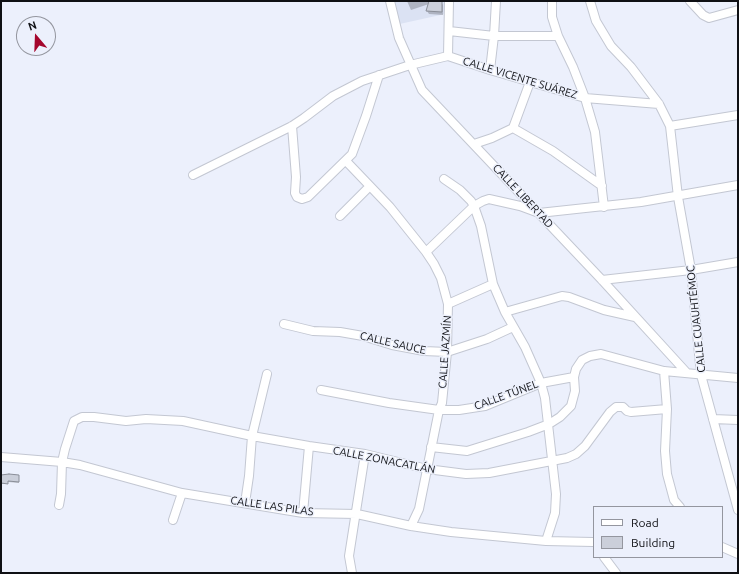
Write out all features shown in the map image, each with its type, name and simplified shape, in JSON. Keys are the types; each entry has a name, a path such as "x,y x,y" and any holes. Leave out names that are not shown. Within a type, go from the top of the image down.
{"street":[{"name":"CALLE LIBERTAD","path":"390,1 399,38 422,90 602,280 687,373"},
{"path":"448,56 449,1"},
{"path":"490,70 496,1"},
{"path":"552,1 552,17 558,36 573,67 596,132 604,206"},
{"path":"590,1 596,21 611,46 631,67 659,104 670,126 738,115"},
{"path":"690,1 703,15 710,18 738,10"},
{"path":"449,31 494,36 558,36"},
{"name":"CALLE VICENTE SUÁREZ","path":"193,175 292,126 346,88 410,64 448,56 585,98 659,104"},
{"path":"292,126 296,193 297,197 302,199 308,196 352,154 384,73"},
{"path":"474,144 492,138 513,128 530,82"},
{"name":"CALLE CUAUHTÉMOC","path":"670,126 678,197 691,270 701,374 737,501 738,510"},
{"path":"513,128 553,151 602,186"},
{"name":"CALLE JAZMÍN","path":"346,161 390,207 426,252 441,278 448,304 447,352 442,403 439,410 419,509 411,526"},
{"path":"444,179 460,190 474,206 481,226 493,284 505,312 525,347 541,383 549,424 551,460 556,494 555,513 546,541"},
{"path":"426,252 474,206 483,201 496,200 520,206 539,213 678,197 738,185"},
{"path":"340,216 370,186"},
{"path":"602,280 691,270 738,262"},
{"path":"448,304 493,284"},
{"path":"505,312 562,296 569,297 604,310 635,317"},
{"name":"CALLE SAUCE","path":"284,324 313,331 340,332 364,336 392,345 424,351 447,352 487,339 513,327"},
{"path":"431,447 467,451 528,432 560,418 571,406 575,391 574,377 576,369 582,360 590,356 601,354 664,371 738,378"},
{"path":"664,371 667,409 665,451 667,474 674,500 679,506"},
{"path":"245,503 252,436 267,374"},
{"name":"CALLE TÚNEL","path":"321,390 389,403 439,410 459,410 484,406 541,383 574,377"},
{"name":"CALLE ZONACATLÁN","path":"62,462 64,449 74,421 82,418 94,417 126,421 146,419 175,420 252,436 365,454 427,469 466,474 490,473 567,458 576,454 585,446 610,412 616,408 623,407 626,411 631,412 667,409"},
{"path":"713,419 738,420"},
{"path":"303,513 309,446"},
{"path":"352,573 349,556 365,454"},
{"name":"CALLE LAS PILAS","path":"1,458 62,462 80,465 182,493 303,513 356,514 411,526 451,532 546,541 593,542"},
{"path":"59,505 61,494 62,462"},
{"path":"174,520 182,493"},
{"path":"723,547 738,554"},
{"path":"605,558 616,573"}],"shaded area":[{"path":"392,1 444,1 445,14 395,25"}],"building":[{"path":"429,1 442,1 442,12 426,11"},
{"path":"1,475 19,475 19,482 8,481 8,484 1,483"}]}
